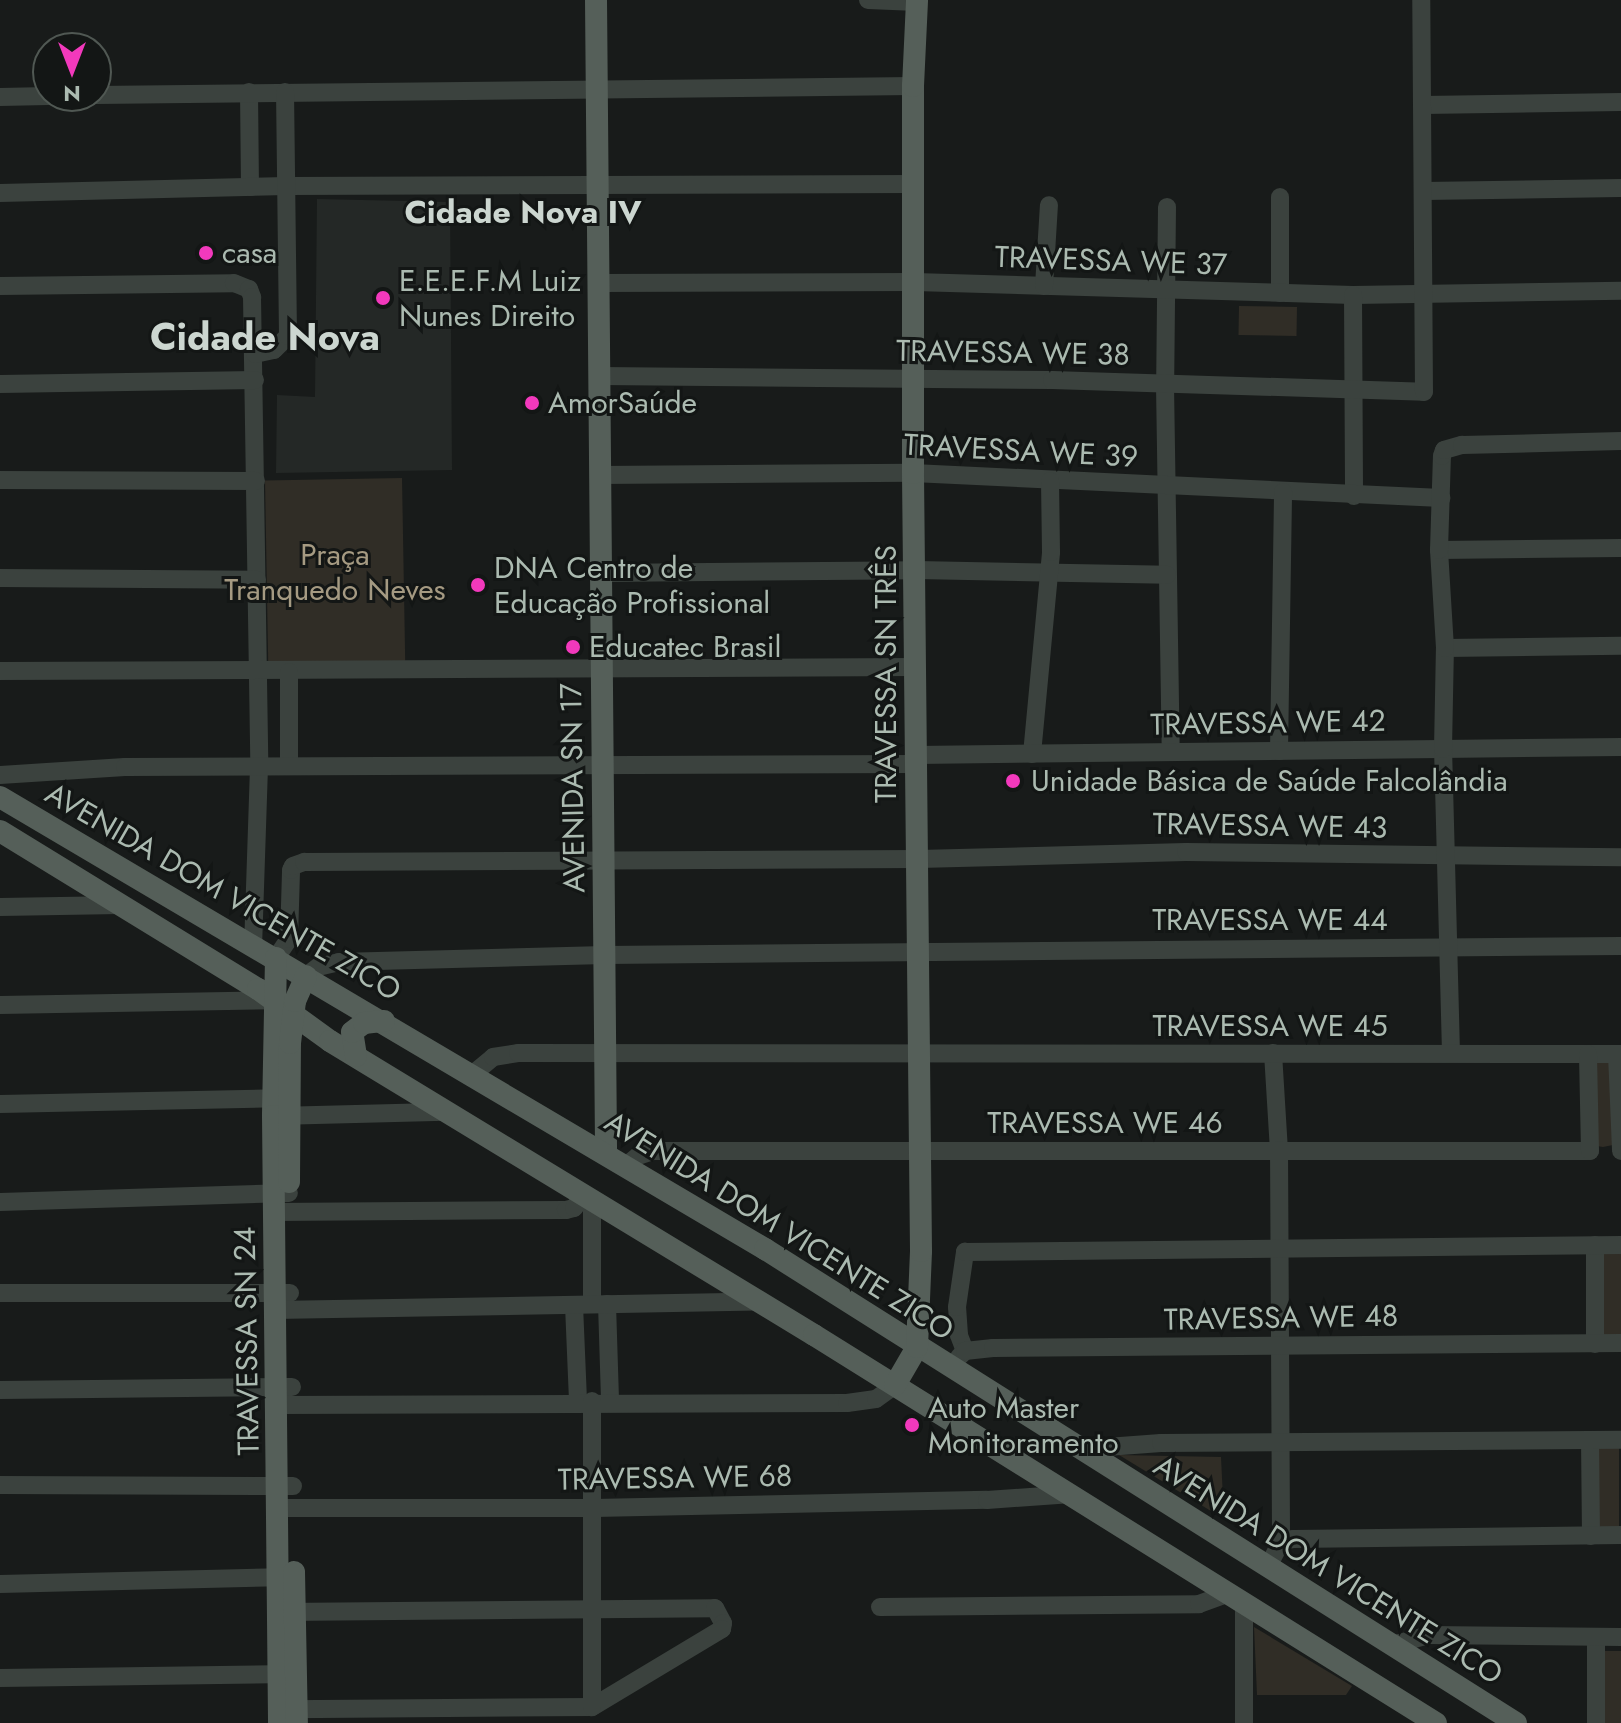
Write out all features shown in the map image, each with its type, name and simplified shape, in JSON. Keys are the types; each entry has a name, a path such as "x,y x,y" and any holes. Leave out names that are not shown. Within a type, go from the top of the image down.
{"main road":[{"name":"AVENIDA SN 17","path":"596,0 606,1154"},
{"name":"TRAVESSA SN TRÊS","path":"917,1 913,86 913,473 917,570 915,667 920,953 917,1347"},
{"name":"AVENIDA DOM VICENTE ZICO","path":"0,797 757,1244 917,1347 957,1359 1080,1449 1516,1723"},
{"name":"AVENIDA DOM VICENTE ZICO","path":"0,831 274,1000 445,1112 757,1302 788,1307 897,1382"},
{"name":"TRAVESSA SN 24","path":"276,958 274,1000 281,1107 288,1716"},
{"name":"TRAVESSA SN 24","path":"281,1107 294,1014 306,976"},
{"path":"356,1056 351,1046 352,1032 364,1023 384,1021"},
{"path":"917,1347 897,1382 1436,1723"}],"street":[{"path":"868,0 917,1"},
{"path":"1421,0 1423,294"},
{"path":"112,95 913,86"},
{"path":"249,92 250,187"},
{"path":"255,354 274,350 288,336 285,92"},
{"path":"0,97 32,96"},
{"path":"1423,105 1621,102"},
{"path":"0,193 286,186 914,184"},
{"path":"1424,191 1621,188"},
{"path":"1280,197 1280,293"},
{"path":"1044,286 1049,205"},
{"path":"1167,207 1165,385 1171,752"},
{"name":"TRAVESSA WE 37","path":"599,283 915,282 1167,292 1353,295 1621,291"},
{"path":"0,286 234,283 249,289 255,354 259,767 253,946"},
{"name":"TRAVESSA WE 38","path":"600,376 913,378 1424,392 1423,294"},
{"path":"1353,295 1354,496"},
{"path":"0,384 255,380"},
{"path":"1451,1053 1443,749 1445,648 1439,550 1444,450 1462,445 1621,441"},
{"name":"TRAVESSA WE 39","path":"599,475 913,473 1441,498"},
{"path":"0,480 256,481"},
{"path":"1032,754 1049,574 1050,481"},
{"path":"1279,751 1283,492"},
{"path":"1439,550 1621,548"},
{"path":"601,573 917,570 1167,575"},
{"path":"0,578 257,580"},
{"path":"1445,648 1621,646"},
{"path":"0,671 915,667"},
{"path":"289,672 289,766"},
{"name":"TRAVESSA WE 42","path":"916,760 1032,754 1621,747"},
{"path":"0,775 125,767 916,760"},
{"name":"TRAVESSA WE 43","path":"919,859 1186,852 1621,857"},
{"path":"276,958 289,939 291,870 300,863 919,859"},
{"path":"0,907 120,905"},
{"name":"TRAVESSA WE 44","path":"920,953 1621,946"},
{"path":"306,976 318,967 339,962 605,955 920,953"},
{"path":"0,1005 274,1000"},
{"path":"473,1074 493,1057 507,1053 919,1055"},
{"path":"1268,1567 1281,1541 1279,1150 1273,1053"},
{"name":"TRAVESSA WE 46","path":"626,1166 638,1156 653,1151 1590,1151 1588,1054"},
{"path":"1619,1054 1621,1151"},
{"name":"TRAVESSA WE 45","path":"919,1055 1619,1054"},
{"path":"0,1104 445,1112"},
{"path":"0,1202 281,1202 566,1210 588,1199"},
{"path":"588,1199 594,1401 592,1707"},
{"path":"1595,1245 1595,1344"},
{"path":"957,1359 957,1307 965,1252 1621,1245"},
{"path":"0,1293 282,1301 757,1302"},
{"path":"591,1304 594,1401"},
{"name":"TRAVESSA WE 48","path":"957,1359 1282,1348 1621,1343"},
{"path":"0,1390 847,1403 876,1399 897,1382"},
{"path":"1590,1440 1591,1536"},
{"path":"1080,1449 1108,1445 1281,1442 1621,1440"},
{"name":"TRAVESSA WE 68","path":"0,1485 594,1508 987,1500 1072,1494"},
{"path":"1281,1541 1621,1535"},
{"path":"0,1584 287,1577"},
{"path":"880,1607 1199,1604 1237,1598 1244,1723"},
{"path":"287,1612 715,1608 722,1617 722,1629 592,1707 288,1716"},
{"path":"1392,1645 1424,1635 1621,1637"},
{"path":"1596,1637 1596,1723"},
{"path":"0,1678 288,1674"}],"shaded area":[{"name":"E.E.E.F.M Luiz Nunes Direito","path":"317,199 450,202 452,470 276,473 277,395 315,397"}],"green space":[{"path":"1239,306 1297,307 1296,336 1238,335"},
{"name":"Praça Tranquedo Neves","path":"402,478 405,664 268,666 265,480"},
{"path":"1613,1062 1613,1145 1603,1147 1597,1146 1597,1063"},
{"path":"1595,1245 1621,1245 1621,1344 1595,1344"},
{"path":"1598,1446 1619,1446 1619,1530 1598,1530"},
{"path":"1119,1455 1221,1457 1224,1519"},
{"path":"1254,1627 1352,1686 1346,1695 1257,1695"},
{"path":"1602,1651 1621,1651 1621,1723 1602,1723"}],"place":[{"name":"casa","path":"206,253"},
{"name":"E.E.E.F.M Luiz Nunes Direito","path":"383,298"},
{"name":"AmorSaúde","path":"532,403"},
{"name":"DNA Centro de Educação Profissional","path":"478,585"},
{"name":"Educatec Brasil","path":"573,647"},
{"name":"Unidade Básica de Saúde Falcolândia","path":"1013,781"},
{"name":"Auto Master Monitoramento","path":"912,1425"}],"district":[{"name":"Cidade Nova IV","path":"523,212"},
{"name":"Cidade Nova","path":"265,337"}]}
